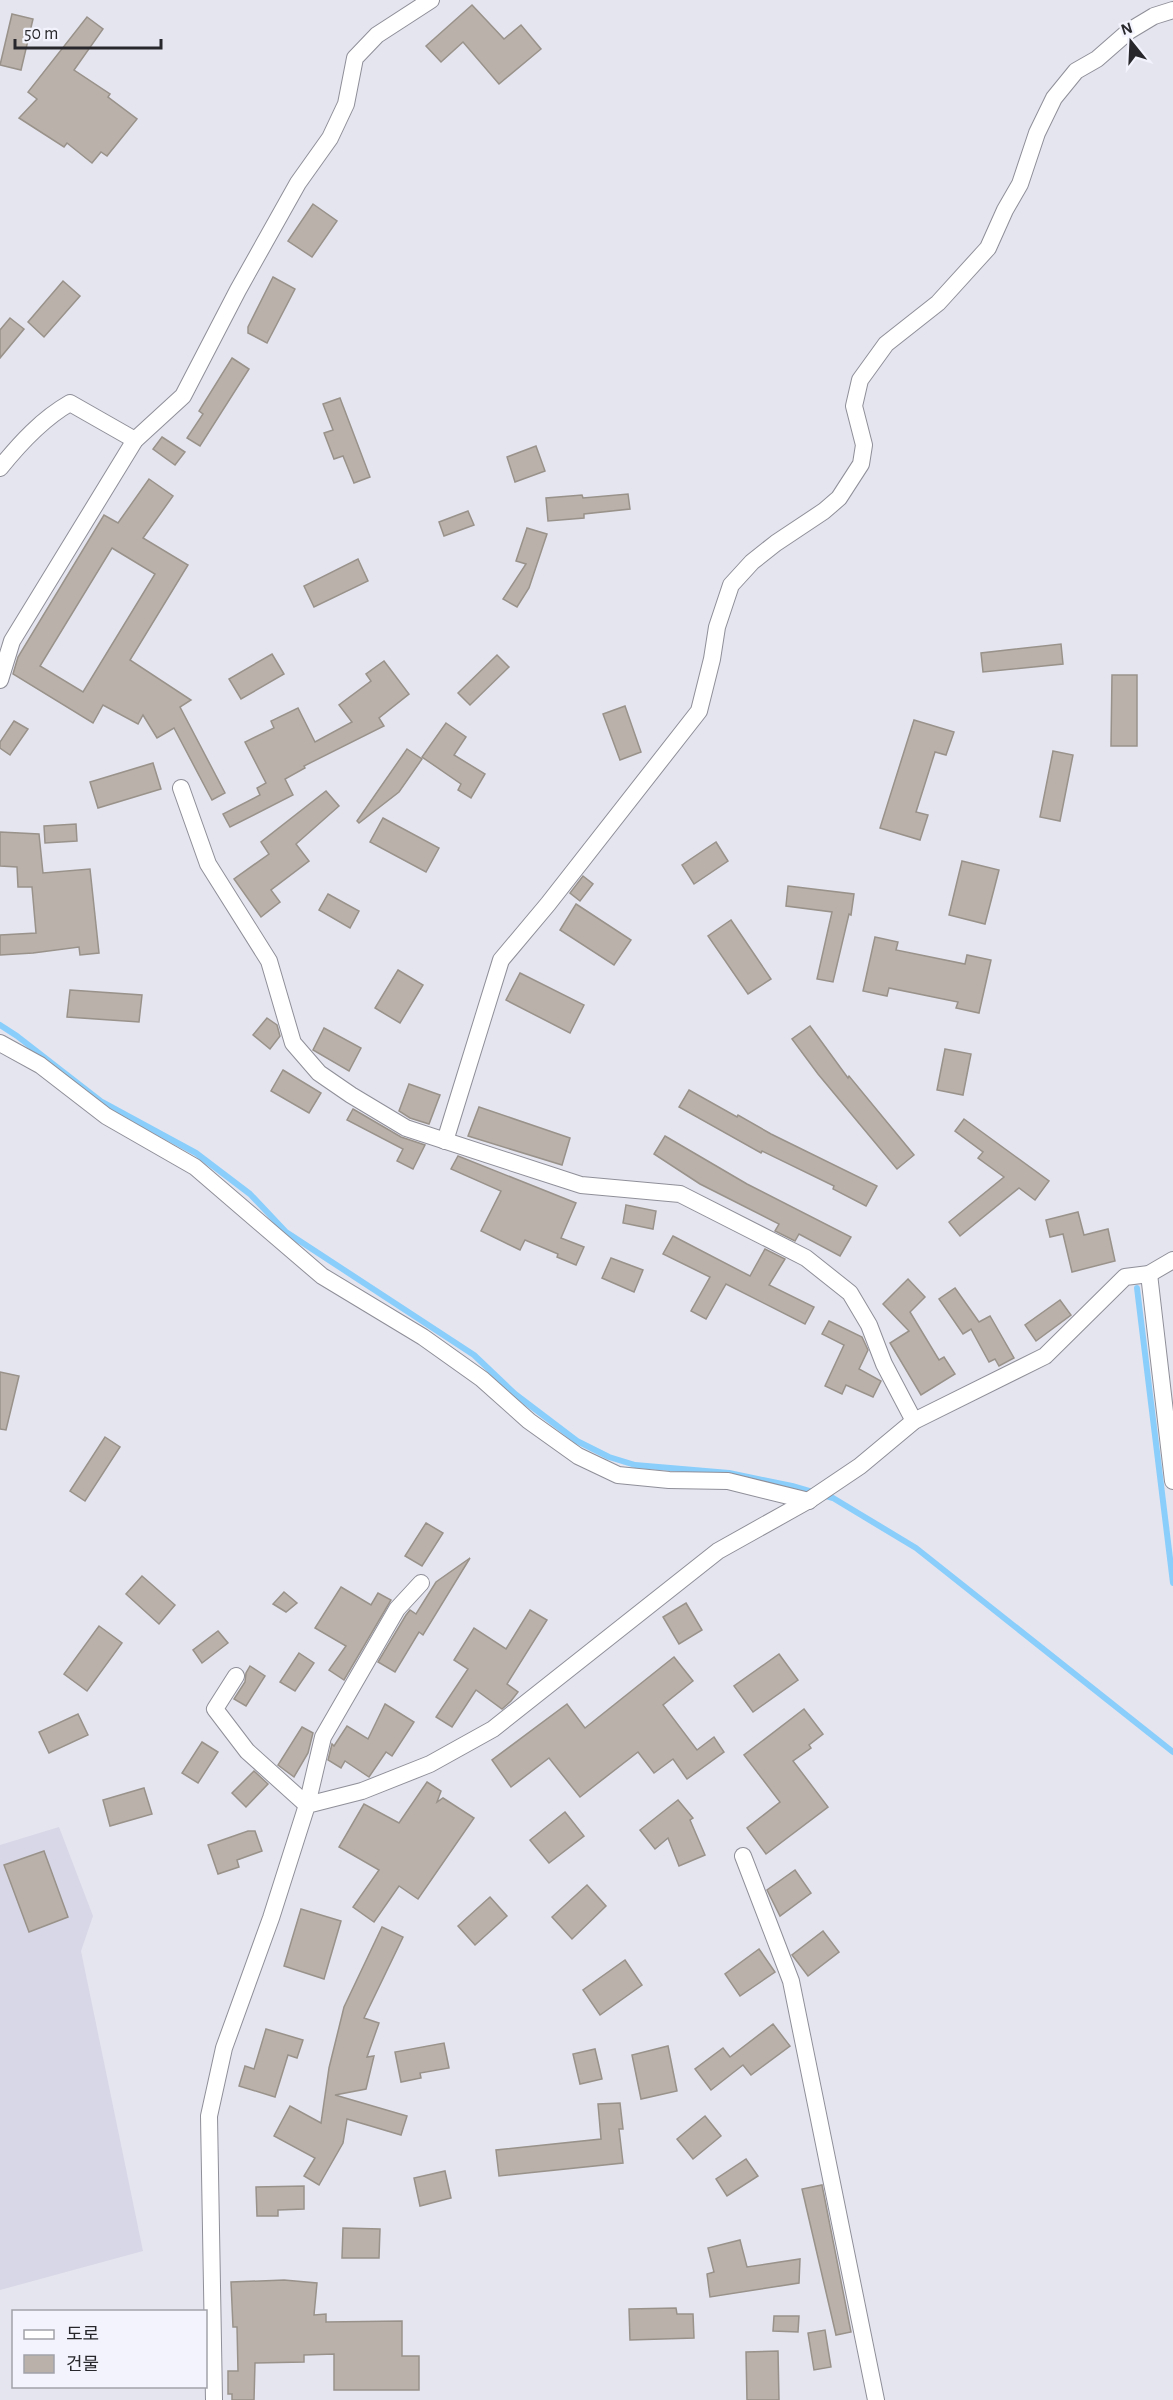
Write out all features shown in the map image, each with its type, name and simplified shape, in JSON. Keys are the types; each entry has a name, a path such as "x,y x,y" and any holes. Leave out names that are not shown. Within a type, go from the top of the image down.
{"street":[{"path":"0,680 12,641 135,440 183,396 238,290 298,183 330,138 346,104 355,58 377,35 431,0"},
{"path":"445,1142 501,960 548,904 699,711 712,659 717,627 730,585 752,562 839,498 861,464 864,445 854,406 860,380 886,344 938,303 988,249 1005,210 1020,184 1036,133 1054,98 1076,71 1097,59 1129,31 1154,16 1173,10"},
{"path":"0,468 15,449 53,412 70,403 135,440"},
{"path":"181,788 208,864 269,961 293,1043 319,1072 351,1095 406,1128 581,1185 680,1194 806,1258 850,1293 869,1325 884,1364 914,1421"},
{"path":"0,1043 40,1065 106,1116 195,1167 322,1276 423,1337 482,1379 529,1421 578,1456 618,1475 669,1480 728,1481 810,1500"},
{"path":"307,1805 362,1791 430,1764 493,1729 718,1551 810,1500 860,1466 914,1421 1045,1356 1125,1277 1149,1275 1173,1260"},
{"path":"1149,1275 1173,1480"},
{"path":"214,2400 209,2116 224,2048 271,1918 307,1805 323,1737 397,1609 421,1583"},
{"path":"236,1676 215,1709 247,1750 307,1805"},
{"path":"743,1856 791,1981 876,2400"}],"shaded area":[{"path":"59,1827 93,1916 81,1951 143,2251 0,2290 0,1845"}],"building":[{"path":"472,5 504,39 521,25 541,49 499,84 463,42 441,62 426,46"},
{"path":"12,14 33,19 21,70 0,65"},
{"path":"87,17 103,29 74,70 110,94 108,97 137,119 107,156 101,152 92,163 67,143 64,147 19,118 37,99 28,92"},
{"path":"313,204 337,221 312,257 288,241"},
{"path":"273,277 295,289 267,343 248,333 248,327"},
{"path":"63,281 80,296 44,337 28,322"},
{"path":"10,318 24,329 0,358 0,330"},
{"path":"232,358 249,369 200,446 187,438 203,414 199,411"},
{"path":"340,398 370,477 354,483 343,456 334,459 324,433 333,430 323,404"},
{"path":"162,437 185,452 175,465 153,449"},
{"path":"536,446 545,471 515,482 507,457"},
{"path":"149,479 173,496 143,538 188,565 130,660 191,700 180,707 225,793 212,800 174,728 157,738 143,715 138,724 103,705 93,723 13,674 18,657 104,515 118,523","holes":["112,548 155,574 83,692 40,666"]},
{"path":"628,494 630,509 584,514 584,518 548,521 546,498 582,495 583,498"},
{"path":"468,511 474,525 444,536 439,522"},
{"path":"527,528 547,534 529,588 517,607 503,599 526,564 516,561"},
{"path":"358,559 368,581 314,607 304,586"},
{"path":"1061,644 1063,664 983,672 981,653"},
{"path":"272,654 284,674 241,699 229,679"},
{"path":"497,655 509,667 470,705 458,693"},
{"path":"384,661 409,694 379,718 384,726 304,766 305,768 285,779 293,795 230,827 223,814 260,795 257,788 266,783 245,742 274,728 271,721 298,708 315,742 352,722 339,705 371,681 366,674"},
{"path":"1112,675 1137,675 1137,746 1111,746"},
{"path":"625,706 641,752 620,760 603,714"},
{"path":"914,720 954,732 946,755 935,752 916,812 928,815 920,840 880,828"},
{"path":"14,721 28,729 10,755 0,748 0,742"},
{"path":"446,723 466,737 454,755 485,774 471,798 458,790 461,784 422,757"},
{"path":"407,749 422,759 399,792 359,823 357,821"},
{"path":"1053,751 1073,755 1060,821 1040,817"},
{"path":"153,763 161,789 98,808 90,782"},
{"path":"326,791 339,806 296,844 309,861 271,890 280,902 261,917 234,879 269,854 261,842"},
{"path":"383,818 439,848 426,872 370,842"},
{"path":"76,824 77,841 45,843 44,826"},
{"path":"0,832 39,834 43,873 90,869 99,953 80,955 79,947 0,955 0,935 36,933 32,887 18,887 17,867 0,866"},
{"path":"716,842 728,861 694,884 682,865"},
{"path":"962,861 999,870 985,924 949,915"},
{"path":"583,876 593,884 580,901 570,893"},
{"path":"788,886 854,894 851,915 849,914 833,982 817,979 832,912 786,906"},
{"path":"328,894 359,911 350,928 319,910"},
{"path":"576,904 631,940 614,965 560,930"},
{"path":"731,920 771,979 748,994 708,936"},
{"path":"875,937 898,942 896,950 965,964 967,955 991,960 979,1013 956,1008 958,1002 889,988 887,996 863,991"},
{"path":"398,970 423,985 400,1023 375,1008"},
{"path":"520,973 584,1005 570,1033 506,1000"},
{"path":"70,990 142,995 139,1022 67,1017"},
{"path":"267,1018 277,1025 280,1036 270,1049 253,1035"},
{"path":"810,1026 848,1078 849,1076 914,1155 897,1169 792,1039"},
{"path":"324,1028 361,1048 349,1071 313,1050"},
{"path":"945,1049 971,1054 963,1095 937,1090"},
{"path":"283,1070 321,1093 309,1113 271,1091"},
{"path":"409,1084 440,1095 429,1124 410,1118 399,1111"},
{"path":"689,1090 737,1117 738,1115 771,1134 877,1186 866,1206 833,1189 834,1186 762,1151 761,1153 679,1107"},
{"path":"479,1107 570,1138 562,1165 468,1136"},
{"path":"353,1109 401,1137 425,1145 413,1169 397,1161 403,1149 347,1120"},
{"path":"964,1119 1049,1181 1035,1200 1019,1188 960,1236 949,1222 1004,1177 978,1158 983,1152 955,1131"},
{"path":"665,1136 747,1184 851,1237 840,1256 799,1234 795,1241 775,1231 779,1224 700,1184 654,1154"},
{"path":"458,1156 576,1203 561,1238 584,1247 576,1265 557,1257 558,1254 525,1240 520,1250 481,1231 501,1191 451,1169"},
{"path":"626,1205 656,1211 653,1229 623,1223"},
{"path":"1078,1212 1084,1235 1108,1229 1115,1261 1072,1272 1063,1234 1050,1237 1046,1220"},
{"path":"673,1236 750,1276 765,1249 785,1259 769,1285 814,1307 805,1324 726,1284 706,1319 691,1311 710,1277 663,1254"},
{"path":"611,1258 643,1270 634,1292 602,1278"},
{"path":"908,1279 925,1297 910,1312 939,1360 944,1357 955,1374 921,1395 890,1343 909,1331 883,1304"},
{"path":"955,1288 979,1322 990,1316 1014,1358 999,1366 995,1359 989,1362 971,1329 963,1334 939,1299"},
{"path":"1060,1300 1071,1315 1036,1341 1025,1325"},
{"path":"829,1321 862,1337 868,1350 859,1369 881,1381 873,1397 846,1385 842,1394 825,1386 844,1345 822,1334"},
{"path":"0,1372 19,1376 6,1430 0,1429"},
{"path":"105,1437 120,1447 85,1501 70,1491"},
{"path":"426,1523 443,1533 422,1566 405,1556"},
{"path":"470,1558 423,1635 419,1632 395,1672 378,1662 410,1610 416,1614 436,1582"},
{"path":"142,1576 175,1605 159,1624 126,1594"},
{"path":"341,1587 371,1605 378,1593 391,1600 344,1680 329,1670 346,1646 315,1628"},
{"path":"284,1592 297,1603 286,1612 273,1604"},
{"path":"686,1603 702,1630 679,1644 663,1617"},
{"path":"530,1610 547,1620 507,1684 518,1692 511,1701 502,1709 476,1690 452,1727 436,1717 468,1669 454,1660 474,1628 506,1649"},
{"path":"99,1626 122,1643 87,1691 64,1674"},
{"path":"218,1631 228,1643 202,1663 193,1650"},
{"path":"299,1653 314,1663 295,1691 280,1682"},
{"path":"779,1654 798,1680 753,1712 734,1686"},
{"path":"674,1657 693,1681 663,1705 697,1750 714,1737 724,1752 687,1779 673,1759 654,1773 638,1752 580,1797 549,1758 511,1787 492,1760 567,1704 585,1728"},
{"path":"250,1666 265,1676 246,1706 234,1699 245,1682"},
{"path":"385,1704 414,1722 392,1756 386,1752 369,1777 345,1761 341,1768 328,1760 332,1744 334,1746 347,1726 368,1739"},
{"path":"804,1709 823,1734 809,1745 811,1748 793,1761 828,1807 766,1854 747,1828 780,1802 744,1755"},
{"path":"78,1714 88,1735 49,1753 39,1732"},
{"path":"302,1727 313,1733 308,1753 294,1777 278,1765"},
{"path":"202,1742 218,1752 198,1783 182,1773"},
{"path":"254,1771 268,1784 246,1807 232,1793"},
{"path":"427,1782 441,1791 437,1802 443,1798 474,1818 418,1899 399,1886 374,1922 353,1907 379,1870 339,1847 364,1804 399,1823"},
{"path":"144,1788 152,1814 110,1826 103,1800"},
{"path":"678,1800 693,1818 690,1820 705,1855 679,1866 668,1838 655,1849 640,1830"},
{"path":"565,1812 584,1836 549,1863 530,1840"},
{"path":"248,1831 255,1831 262,1851 237,1860 239,1867 218,1874 208,1845"},
{"path":"44,1851 68,1917 29,1932 4,1865"},
{"path":"795,1870 811,1893 780,1916 767,1890"},
{"path":"587,1885 606,1906 572,1939 552,1917"},
{"path":"490,1897 507,1916 475,1945 458,1926"},
{"path":"301,1909 341,1921 324,1979 284,1966"},
{"path":"382,1927 403,1937 364,2018 379,2023 367,2057 374,2056 366,2089 335,2095 407,2116 401,2135 347,2119 343,2143 319,2185 304,2176 315,2158 274,2136 290,2106 321,2123 329,2068 344,2007"},
{"path":"823,1931 839,1952 808,1976 792,1955"},
{"path":"759,1949 775,1972 740,1996 725,1974"},
{"path":"625,1960 642,1985 600,2015 583,1990"},
{"path":"773,2024 790,2046 751,2075 743,2065 711,2090 695,2069 723,2048 730,2057"},
{"path":"266,2029 303,2040 297,2058 288,2055 275,2097 239,2086 245,2066 254,2069"},
{"path":"444,2043 449,2068 420,2073 421,2078 401,2082 395,2052"},
{"path":"668,2046 677,2091 641,2099 632,2055"},
{"path":"595,2049 602,2079 580,2084 573,2054"},
{"path":"620,2103 623,2129 619,2129 623,2163 499,2176 496,2150 601,2139 598,2104"},
{"path":"705,2116 721,2136 693,2159 677,2139"},
{"path":"746,2159 758,2176 727,2196 716,2179"},
{"path":"445,2171 451,2198 420,2206 414,2178"},
{"path":"822,2185 851,2332 836,2335 802,2189"},
{"path":"304,2186 304,2209 278,2210 278,2216 257,2216 256,2187"},
{"path":"343,2228 380,2229 379,2258 342,2258"},
{"path":"740,2240 747,2267 800,2259 799,2283 710,2297 707,2274 714,2272 708,2248"},
{"path":"284,2280 317,2283 314,2315 326,2314 326,2322 402,2321 402,2356 419,2356 419,2390 334,2390 334,2354 304,2355 304,2362 255,2363 254,2400 232,2400 232,2394 228,2394 228,2371 238,2371 237,2327 233,2327 231,2282"},
{"path":"676,2308 677,2314 693,2314 694,2338 630,2340 629,2309"},
{"path":"774,2316 799,2316 798,2332 773,2331"},
{"path":"825,2330 831,2367 814,2370 808,2333"},
{"path":"778,2351 779,2400 747,2400 746,2352"}],"waterway":[{"path":"0,1025 102,1102 196,1153 250,1194 286,1232 474,1355 515,1394 577,1441 609,1457 635,1465 729,1473 792,1486 833,1498 916,1548 1173,1752"},
{"path":"1137,1288 1173,1583"}]}
